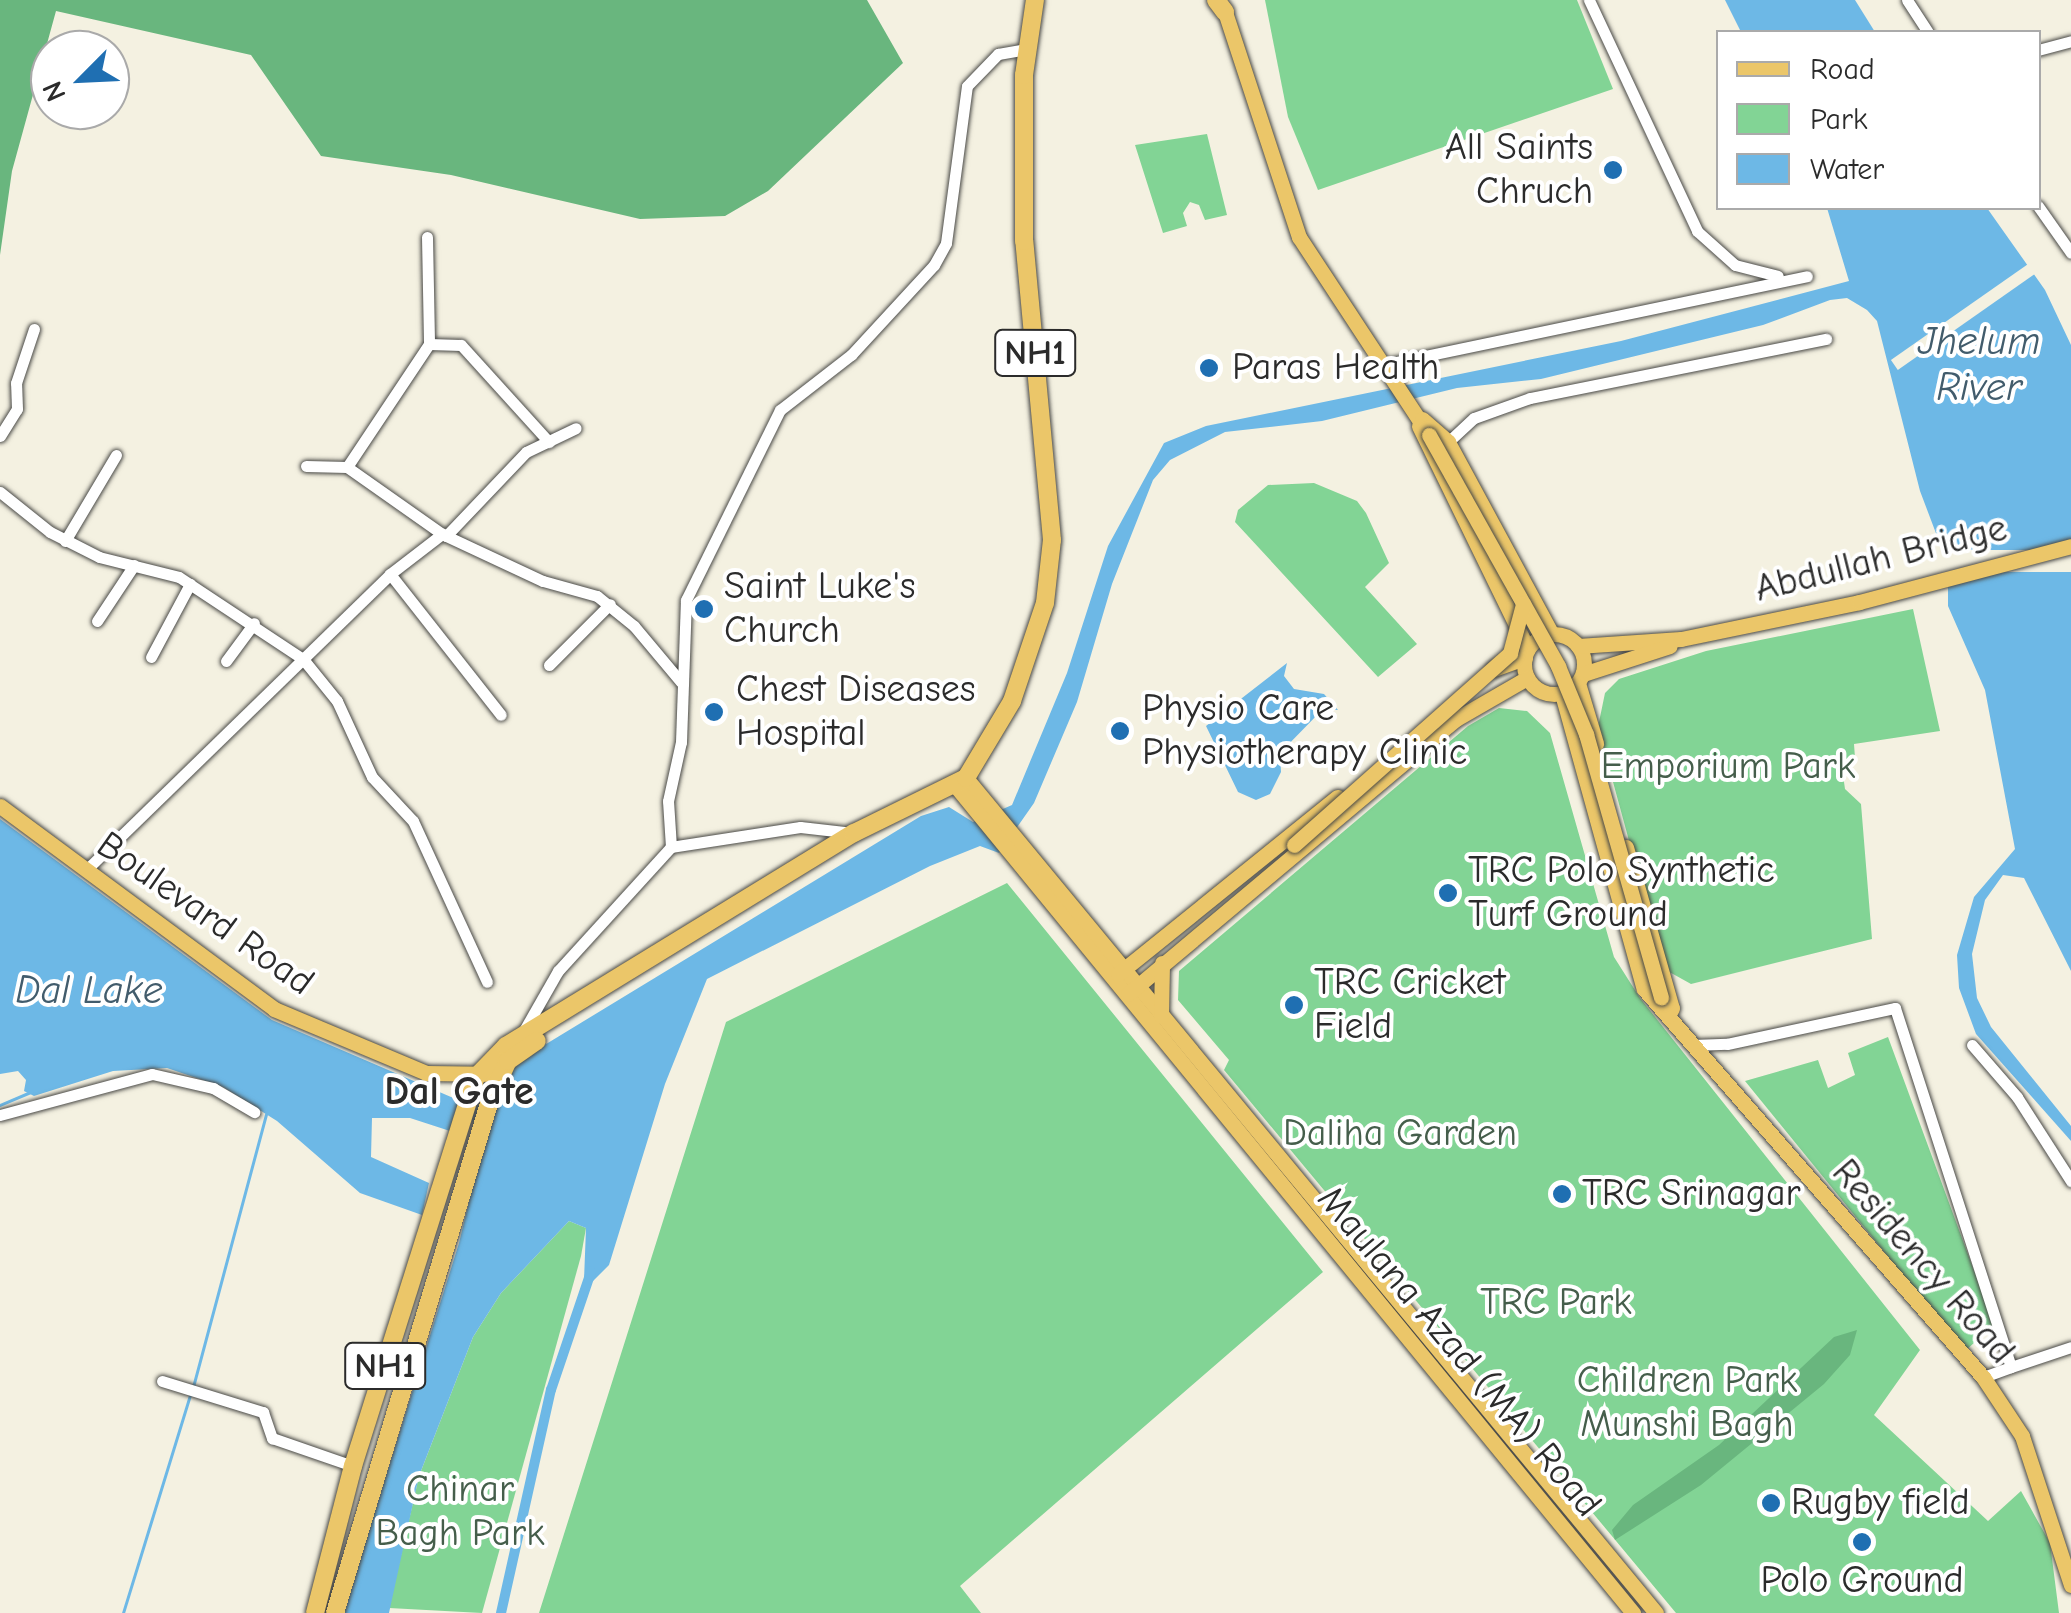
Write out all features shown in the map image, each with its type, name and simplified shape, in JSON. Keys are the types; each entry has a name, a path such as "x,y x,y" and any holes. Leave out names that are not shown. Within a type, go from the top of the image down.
{"highway":[{"name":"NH1","path":"315,1613 353,1466 472,1086 520,1038 814,864 966,791 1012,701 1046,603 1052,540 1024,241 1027,50 1033,3"},
{"name":"NH1","path":"336,1613 417,1334 500,1074 532,1044 814,864 854,833 966,791"},
{"path":"397,1327 417,1334"}],"main road":[{"path":"1221,4 1290,218 1429,435 1523,603 1586,734 1668,1016"},
{"path":"1414,411 1448,442 1552,634 1578,646 1681,639"},
{"path":"1414,411 1428,454 1527,654 1527,678 1542,692 1562,694 1580,678 1681,639"},
{"name":"Abdullah Bridge","path":"1681,639 2071,546"},
{"path":"1268,857 1290,849 1510,653 1523,603"},
{"path":"1116,975 1268,857 1468,684 1527,654 1552,634"},
{"path":"1578,646 1580,678 1669,995 1668,1016"},
{"path":"1129,993 1280,871 1456,719 1527,678"},
{"name":"Residency Road","path":"1562,694 1636,968 1692,1045 1983,1377 2022,1436 2071,1585"},
{"name":"Maulana Azad (MA) Road","path":"966,791 1633,1613"},
{"name":"Boulevard Road","path":"0,806 274,1009 426,1073 472,1086 500,1074"},
{"path":"1280,871 1290,849"},
{"path":"1161,1016 1162,963"},
{"name":"Maulana Azad (MA) Road","path":"1129,993 1161,1016 1656,1613"}],"street":[{"path":"1589,0 1697,231 1735,264 1778,276"},
{"path":"1907,0 1927,30"},
{"path":"2041,49 2071,42"},
{"path":"671,846 668,802 681,742 681,682 690,586 770,425 790,400 851,355 934,266 946,242 967,86 998,54 1027,50"},
{"path":"2041,210 2071,253"},
{"path":"348,467 429,344 427,237"},
{"path":"1384,368 1806,276"},
{"path":"0,436 17,409 16,383 34,329"},
{"path":"1448,442 1474,418 1530,398 1826,340"},
{"path":"429,344 461,345 548,442"},
{"path":"86,870 390,574 444,535 526,452 576,428"},
{"path":"65,541 116,454"},
{"path":"306,466 348,467 444,535 610,604 681,682"},
{"path":"0,492 65,541 190,584 303,659 336,701 372,777 413,820 487,982"},
{"path":"97,621 134,565"},
{"path":"390,574 501,715"},
{"path":"151,657 190,584"},
{"path":"549,665 610,604"},
{"path":"226,661 254,623"},
{"path":"520,1038 558,971 671,846 800,827 854,833"},
{"path":"1692,1045 1727,1044 1895,1008 2011,1367"},
{"path":"1972,1046 2018,1097 2071,1181"},
{"path":"0,1115 152,1074 213,1088 254,1112"},
{"path":"1983,1377 2071,1347"},
{"path":"162,1382 263,1412 272,1438 353,1466"}],"green space":[{"path":"0,0 867,0 903,63 768,191 725,216 640,219 451,175 321,156 251,55 56,11 51,30 30,30 30,106 12,171 0,255"},
{"path":"1265,0 1577,0 1613,89 1318,190 1288,117"},
{"path":"1207,134 1227,215 1205,220 1199,205 1190,202 1183,213 1187,226 1163,233 1135,145"},
{"path":"1314,483 1357,501 1366,513 1389,563 1365,587 1417,644 1378,677 1235,522 1238,510 1268,485"},
{"name":"Emporium Park","path":"1913,609 1940,731 1854,744 1855,758 1843,775 1845,789 1861,804 1872,939 1691,984 1664,969 1598,727 1605,693 1619,679 1706,651"},
{"name":"TRC Srinagar","path":"1499,708 1527,711 1550,733 1614,957 1640,998 1920,1350 1874,1415 1988,1521 2021,1491 2050,1543 2059,1613 1676,1613 1224,1070 1229,1060 1178,1000 1179,971 1468,726"},
{"path":"1007,883 1323,1272 960,1586 981,1613 539,1613 726,1022"},
{"path":"1888,1037 1994,1325 1965,1351 1745,1081 1818,1060 1828,1088 1855,1075 1848,1053"},
{"name":"Chinar Bagh Park","path":"569,1221 586,1228 581,1256 482,1613 389,1608 419,1476 473,1337 501,1293"},
{"path":"1857,1330 1850,1355 1824,1384 1701,1485 1615,1540 1612,1530 1633,1505 1719,1445 1834,1337"}],"water":[{"path":"1725,0 1855,0 1874,30 1740,30"},
{"path":"1828,210 1988,210 2045,290 2071,345 2071,971 2024,878 2003,875 1985,900 1972,954 1977,998 1991,1027 2071,1126 2071,1141 1976,1034 1959,988 1957,955 1974,897 2015,849 1985,690 1948,606 1948,565 1920,491 1877,321 1847,298 1830,300 1763,325 1541,379 1457,388 1322,421 1225,432 1170,460 1153,480 1112,584 1077,702 1034,803 999,853 980,846 930,866 707,979 665,1084 609,1265 593,1281 584,1280 586,1228 569,1221 501,1293 473,1337 419,1476 389,1613 343,1613 459,1243 487,1127 455,1115 450,1131 410,1118 372,1118 371,1157 429,1183 422,1215 360,1193 277,1121 223,1087 167,1068 113,1071 34,1096 24,1091 26,1080 18,1071 0,1074 0,819 272,1020 458,1100 492,1107 514,1065 533,1052 921,816 949,807 973,822 1012,805 1067,673 1108,546 1164,443 1206,426 1621,341 1849,281"},
{"path":"1287,663 1284,676 1294,689 1324,694 1338,710 1323,709 1280,753 1281,772 1270,794 1256,800 1238,792 1206,726"}],"pier":[{"path":"2031,262 2038,272 1898,370 1891,360"},
{"path":"1940,550 2071,550 2071,572 1940,572"}],"waterway":[{"path":"0,1105 31,1092"},
{"path":"193,1387 266,1115"},
{"path":"501,1613 551,1390 591,1272"},
{"path":"123,1613 190,1395"}],"place":[{"name":"All Saints Chruch","path":"1613,170"},
{"name":"Paras Health","path":"1209,368"},
{"name":"Saint Luke's Church","path":"704,609"},
{"name":"Chest Diseases Hospital","path":"714,712"},
{"name":"Physio Care Physiotherapy Clinic","path":"1120,731"},
{"name":"TRC Polo Synthetic Turf Ground","path":"1448,893"},
{"name":"TRC Cricket Field","path":"1294,1005"},
{"name":"TRC Srinagar","path":"1562,1194"},
{"name":"Rugby field","path":"1771,1503"},
{"name":"Polo Ground","path":"1862,1542"}],"district":[{"name":"Dal Gate","path":"459,1091"}],"water label":[{"name":"Jhelum River","path":"1979,364"},
{"name":"Dal Lake","path":"89,990"}],"park label":[{"name":"Daliha Garden","path":"1400,1134"},
{"name":"TRC Park","path":"1556,1303"},
{"name":"Children Park Munshi Bagh","path":"1687,1403"}]}
